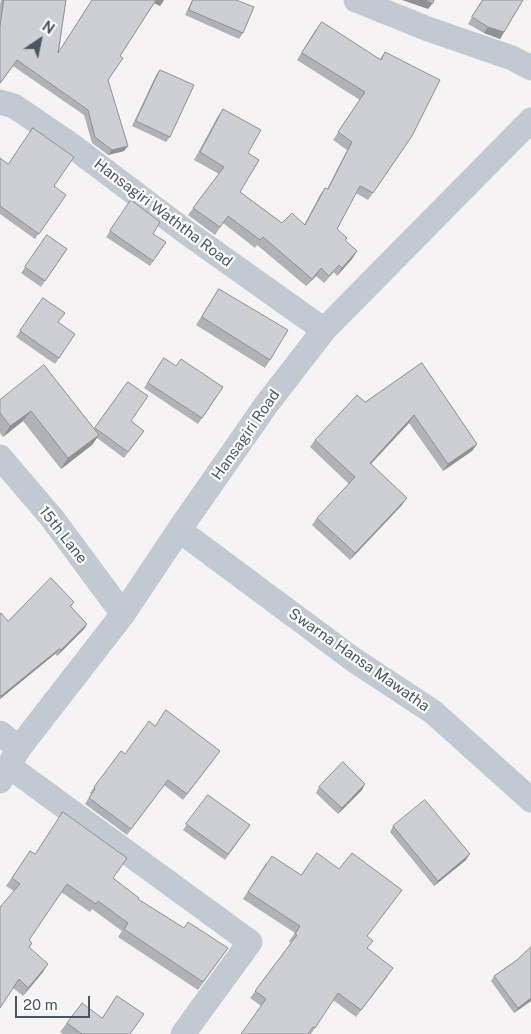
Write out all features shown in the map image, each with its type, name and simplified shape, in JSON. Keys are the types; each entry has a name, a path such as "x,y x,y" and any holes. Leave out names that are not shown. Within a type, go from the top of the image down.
{"street":[{"path":"356,0 428,29 512,58 531,68"},
{"name":"Hansagiri Waththa Road","path":"0,102 14,106 67,142 186,232 324,330"},
{"name":"Hansagiri Road","path":"7,757 124,614 179,530 266,405 324,330 531,120"},
{"name":"15th Lane","path":"0,457 52,518 124,614"},
{"name":"Swarna Hansa Mawatha","path":"179,530 354,660 433,712 531,800"},
{"path":"7,757 250,942 183,1034"}],"building":[{"path":"4,0 66,0 58,53 92,0 156,0 120,56 123,58 108,80 128,146 112,150 95,137 88,110 17,60 0,83 0,27"},
{"path":"193,0 236,0 254,7 243,33 189,10"},
{"path":"483,0 523,0 504,32 488,27 472,17"},
{"path":"322,22 381,60 385,52 440,80 412,136 373,193 360,186 337,229 357,251 342,268 339,265 329,276 321,268 312,279 263,237 260,240 228,216 220,227 193,208 224,167 200,152 223,109 261,130 248,153 259,160 240,192 282,223 292,213 305,225 325,188 328,189 352,142 338,132 365,92 302,53"},
{"path":"160,70 194,85 170,137 136,121"},
{"path":"33,128 74,157 54,186 66,195 39,234 0,206 0,158 8,164"},
{"path":"131,200 160,222 153,234 166,242 153,261 110,231"},
{"path":"47,235 67,249 45,281 25,267"},
{"path":"219,289 288,330 270,360 202,317"},
{"path":"43,298 65,313 58,322 75,334 59,358 20,331"},
{"path":"164,358 176,366 181,359 223,387 202,418 148,383"},
{"path":"422,363 477,444 448,464 414,415 370,463 407,498 355,553 317,518 355,477 315,440 357,395 365,402"},
{"path":"44,365 99,435 68,458 31,411 10,426 0,413 0,400"},
{"path":"128,382 148,396 131,421 144,431 128,452 95,428"},
{"path":"51,578 74,602 70,606 87,624 61,650 59,649 1,696 0,614 8,621"},
{"path":"166,710 220,751 187,794 168,780 131,829 89,798 95,789 94,787 121,751 125,754 149,721 155,726"},
{"path":"343,762 365,784 342,808 319,787"},
{"path":"208,795 250,825 228,854 186,824"},
{"path":"425,800 470,854 438,881 393,826"},
{"path":"63,812 127,858 113,878 138,899 184,928 188,922 228,948 203,982 124,929 128,923 98,901 96,904 67,884 29,940 32,943 29,947 48,964 28,988 19,979 0,1008 0,907 20,884 12,878 30,851 35,854"},
{"path":"317,853 339,869 352,853 402,890 367,936 373,941 367,948 393,968 361,1010 338,993 315,1028 313,1027 308,1034 241,1034 266,999 255,991 297,935 295,934 300,926 248,892 272,856 301,875"},
{"path":"531,947 531,998 518,1008 494,976 517,960"},
{"path":"117,996 144,1014 130,1034 82,1034 67,1023 82,1003 102,1018"}]}
